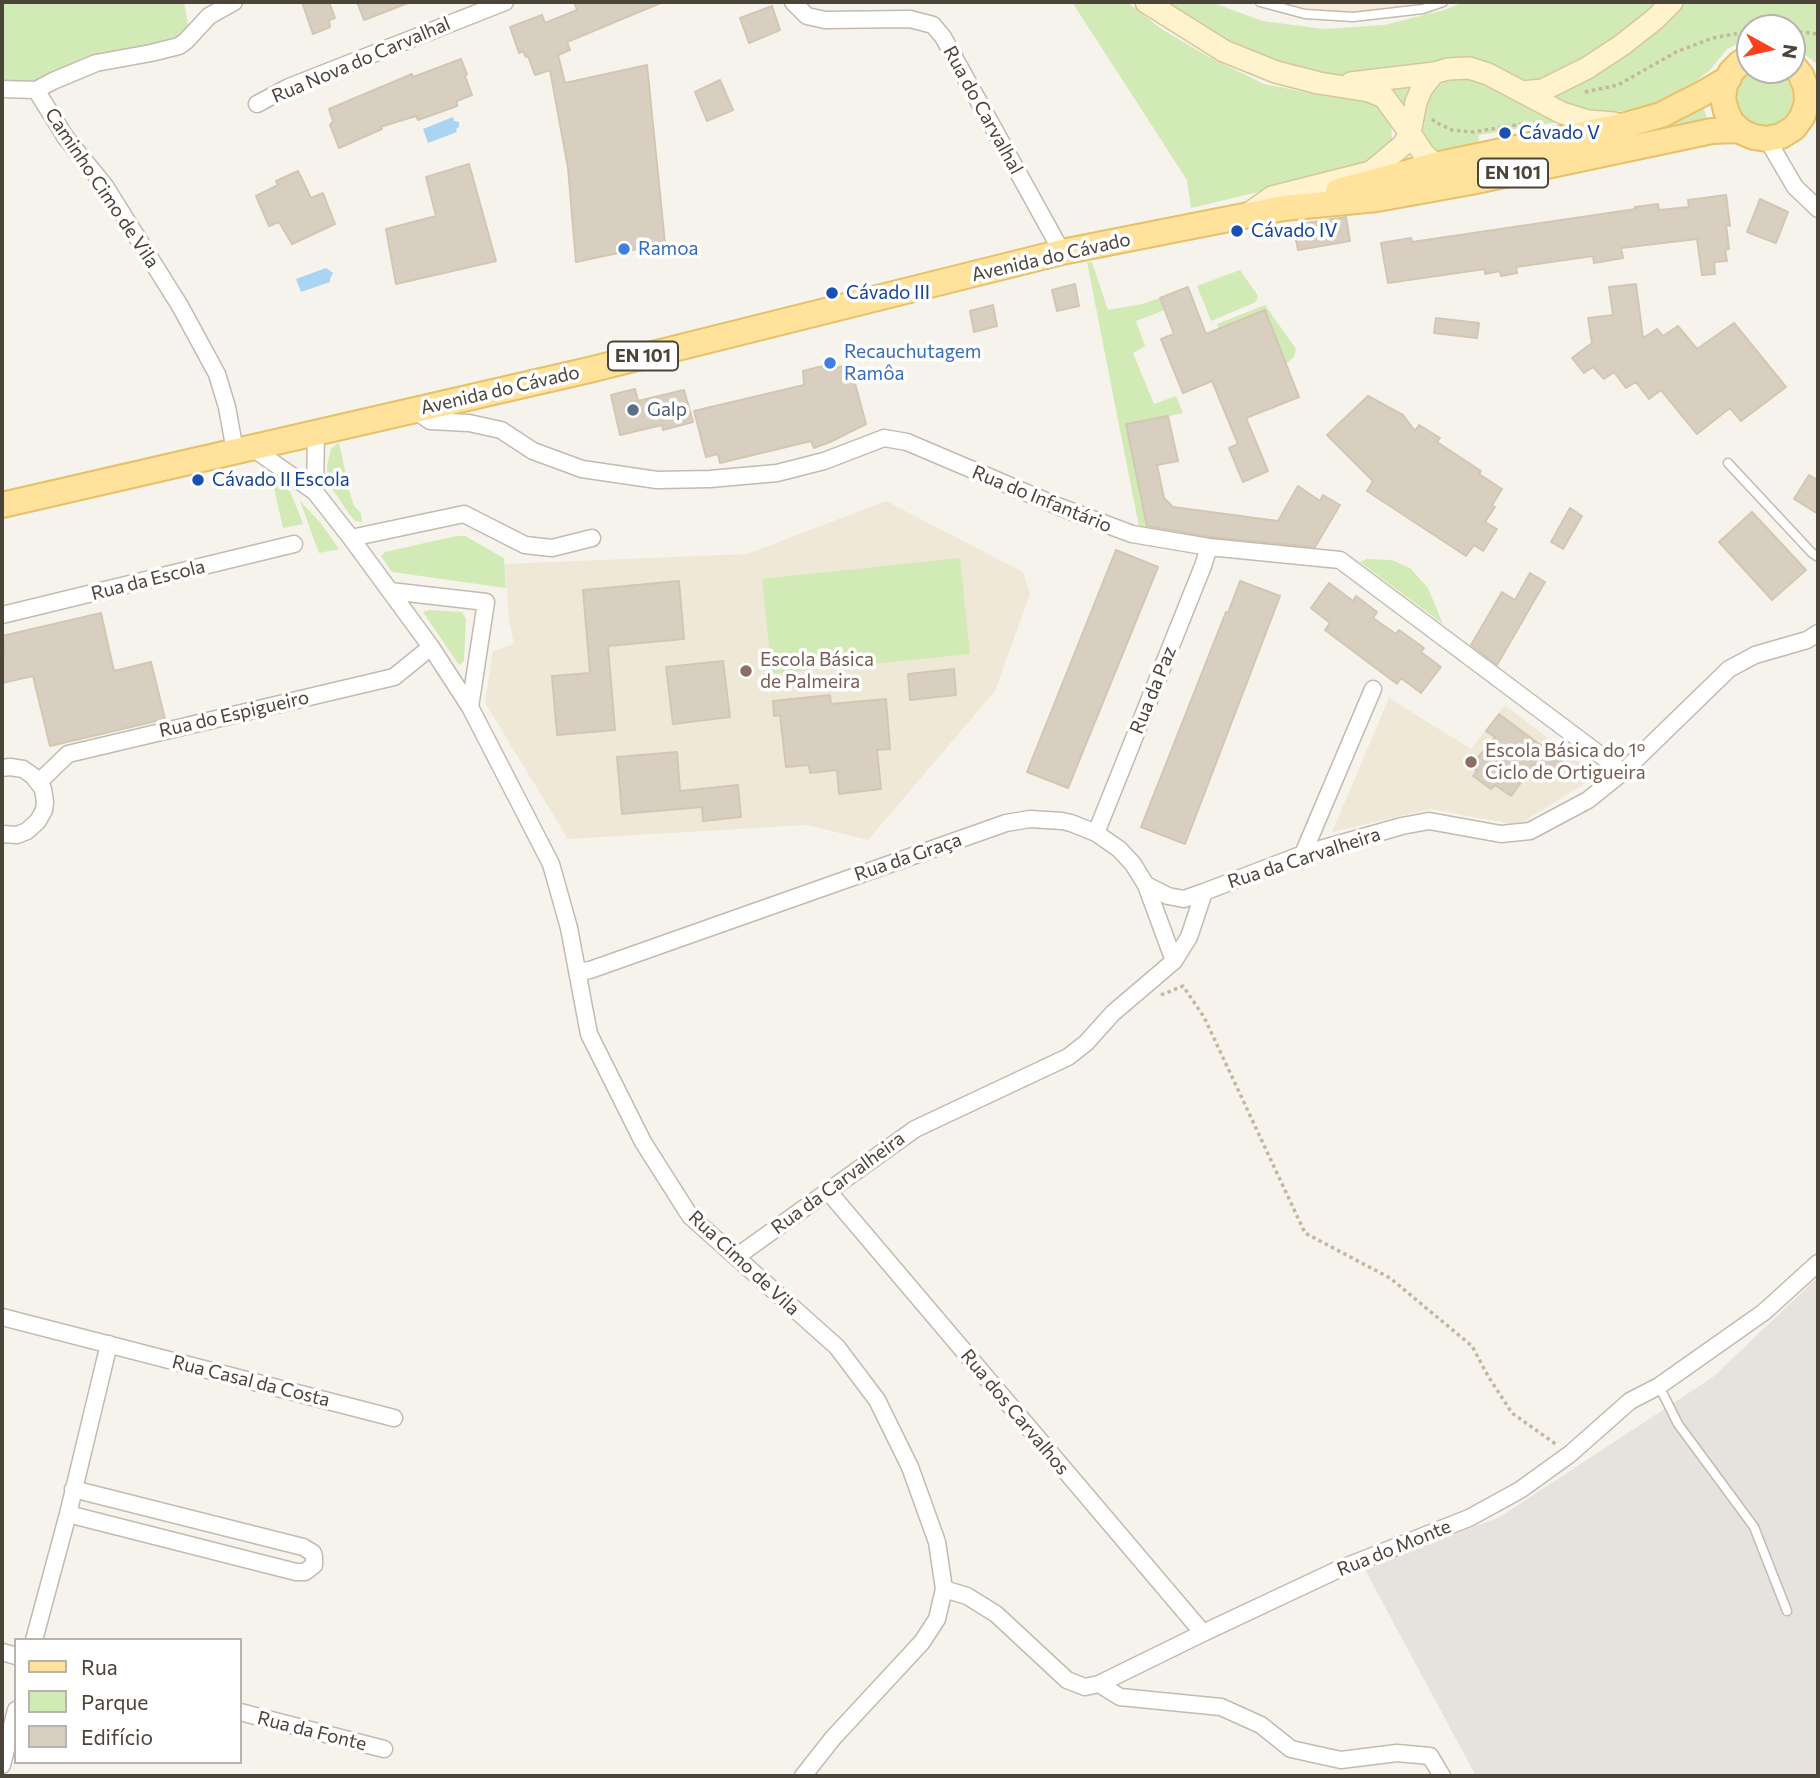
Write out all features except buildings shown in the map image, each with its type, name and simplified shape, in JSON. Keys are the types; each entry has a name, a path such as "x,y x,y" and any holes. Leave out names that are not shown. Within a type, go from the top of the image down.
{"main road":[{"name":"Avenida do Cávado","path":"1284,208 1435,165 1661,115 1728,78 1736,68"},
{"path":"1728,78 1723,98 1732,123 1740,130"},
{"path":"1767,139 1781,136 1794,128 1802,117 1807,103 1805,84"},
{"path":"1794,128 1818,125"},
{"name":"Avenida do Cávado","path":"2,505 589,370 1062,252 1284,208 1377,199 1471,182 1712,131 1740,130 1754,137 1767,139"}],"street":[{"name":"Caminho Cimo de Vila","path":"234,2 209,16 178,46 96,63 36,90 66,138 105,186 180,306 217,373 243,449"},
{"name":"Rua Nova do Carvalhal","path":"257,104 289,88 505,2"},
{"name":"Rua do Carvalhal","path":"793,2 807,16 825,20 910,19 933,25 943,37 1062,252"},
{"path":"1146,2 1224,51 1276,72 1319,83 1369,91 1384,97 1402,119 1423,153 1435,165 1471,182"},
{"path":"1522,92 1543,90 1587,68 1622,45 1672,2"},
{"path":"1335,85 1469,68 1488,74 1562,113 1588,121 1626,124"},
{"path":"1245,216 1272,197 1371,172 1403,145 1410,133 1416,102 1422,88 1434,73"},
{"path":"2,89 36,90"},
{"path":"1767,139 1795,187 1818,209"},
{"name":"Rua do Infantário","path":"414,410 430,421 469,423 501,430 533,451 582,469 657,480 709,480 777,473 824,461 884,438 907,442 1015,489 1132,534 1209,547 1340,560 1623,772"},
{"path":"315,492 316,433"},
{"name":"Rua Cimo de Vila","path":"243,449 315,492 431,647 470,707 551,864 569,928 589,1034 643,1142 690,1216 837,1347 877,1400 910,1467 937,1542 944,1589 937,1619 922,1642 833,1738 803,1776"},
{"path":"351,538 464,514 525,545 552,548 592,538"},
{"name":"Rua da Escola","path":"2,615 294,544"},
{"name":"Rua da Paz","path":"1096,834 1209,547"},
{"path":"390,591 486,602 470,707"},
{"name":"Rua da Carvalheira","path":"736,1256 915,1129 1069,1057 1086,1043 1113,1013 1174,961 1189,937 1204,892 1303,854 1402,826 1429,821 1501,834 1530,831 1588,800 1623,772 1729,669 1755,655 1807,640 1818,633"},
{"name":"Rua do Espigueiro","path":"39,782 68,754 394,677 431,647"},
{"path":"1303,854 1373,689"},
{"path":"2,834 17,835 27,831 38,821 45,802 43,789 33,776 23,769 3,763"},
{"name":"Rua da Graça","path":"578,972 1006,823 1030,819 1062,821 1096,834 1119,849 1133,864 1146,885 1174,961"},
{"path":"1146,885 1168,896 1184,899 1204,892"},
{"name":"Rua dos Carvalhos","path":"828,1191 1203,1633"},
{"name":"Rua do Monte","path":"1099,1684 1337,1570 1469,1518 1520,1490 1570,1454 1630,1401 1658,1386 1764,1312 1818,1263"},
{"name":"Rua Casal da Costa","path":"2,1317 394,1418"},
{"path":"35,1638 109,1345"},
{"path":"68,1514 296,1572 305,1572 314,1565 313,1553 303,1547 73,1489"},
{"path":"944,1589 967,1596 996,1614 1067,1681 1085,1687 1099,1684 1120,1697 1221,1707 1261,1725 1291,1749 1341,1760 1397,1753 1430,1756 1442,1776"},
{"name":"Rua da Fonte","path":"242,1713 384,1749"},
{"path":"2,1766 14,1718"}],"lane":[{"path":"1260,2 1305,14 1353,17 1423,9 1443,2"},
{"path":"1728,463 1818,557"},
{"path":"1658,1386 1678,1424 1754,1527 1787,1611"}],"path":[{"path":"1563,81 1569,93 1618,85 1676,52 1713,38 1736,34"},
{"path":"1429,115 1435,122 1452,130 1473,132 1525,123"},
{"path":"1160,995 1183,986 1204,1017 1305,1233 1380,1272 1401,1286 1472,1346 1512,1413 1570,1454"}],"shaded area":[{"path":"1260,2 1443,2 1353,17 1305,14"},
{"name":"Escola Básica de Palmeira","path":"886,501 1023,572 1030,594 995,691 868,840 807,825 568,839 485,703 493,651 514,644 509,620 505,564 747,554"},
{"name":"Escola Básica do 1º Ciclo de Ortigueira","path":"1389,698 1471,749 1505,705 1597,776 1518,825 1431,809 1332,832"},
{"path":"1818,1277 1818,1776 1476,1776 1364,1568 1500,1517 1713,1377"}],"green space":[{"path":"2,2 184,2 189,30 183,38 40,82 2,82"},
{"path":"1072,2 1127,2 1163,30 1209,57 1264,84 1326,96 1364,97 1378,103 1391,121 1392,138 1386,150 1355,169 1191,208 1187,180"},
{"path":"1166,2 1211,2 1262,21 1324,29 1384,25 1444,10 1464,2 1659,2 1612,39 1567,68 1545,79 1526,82 1480,59 1457,59 1390,72 1346,76 1311,72 1275,62 1222,38"},
{"path":"1687,2 1818,2 1818,65 1806,55 1806,14 1736,14 1736,45 1727,49 1710,70 1685,90 1645,107 1599,115 1547,99 1629,51"},
{"path":"1471,77 1495,87 1558,122 1479,135 1478,143 1433,151 1425,139 1422,127 1428,97 1447,80"},
{"path":"1421,81 1406,111 1376,86"},
{"path":"1736,84 1790,84 1793,101 1790,110 1777,124 1767,127 1748,124 1735,109"},
{"path":"1703,106 1708,121 1644,134"},
{"path":"1087,262 1092,262 1108,310 1160,298 1165,310 1136,321 1145,346 1133,353 1154,404 1176,396 1183,413 1126,425 1147,528 1139,527"},
{"path":"1240,270 1258,296 1256,302 1211,321 1197,286"},
{"path":"1265,305 1296,349 1294,357 1286,364 1265,310 1219,329 1217,324"},
{"path":"339,442 349,490 354,506 361,513 362,522 355,521 349,514 327,481 331,449"},
{"path":"273,484 290,491 303,524 283,528"},
{"path":"300,501 320,522 339,549 319,553"},
{"path":"465,536 504,558 506,588 392,572 381,556 385,552"},
{"path":"960,558 970,654 772,674 762,579"},
{"path":"1367,559 1392,560 1410,568 1428,588 1443,624 1360,562"},
{"path":"423,612 462,612 466,619 464,661 459,665"}],"water":[{"path":"453,117 454,121 459,122 457,132 428,143 423,129"},
{"path":"326,268 333,273 330,282 301,292 296,279"}],"place":[{"name":"Cávado V","path":"1505,133"},
{"name":"Cávado IV","path":"1237,231"},
{"name":"Ramoa","path":"624,249"},
{"name":"Cávado III","path":"832,293"},
{"name":"Recauchutagem Ramôa","path":"830,363"},
{"name":"Galp","path":"633,410"},
{"name":"Cávado II Escola","path":"198,480"},
{"name":"Escola Básica de Palmeira","path":"746,671"},
{"name":"Escola Básica do 1º Ciclo de Ortigueira","path":"1471,762"}]}
